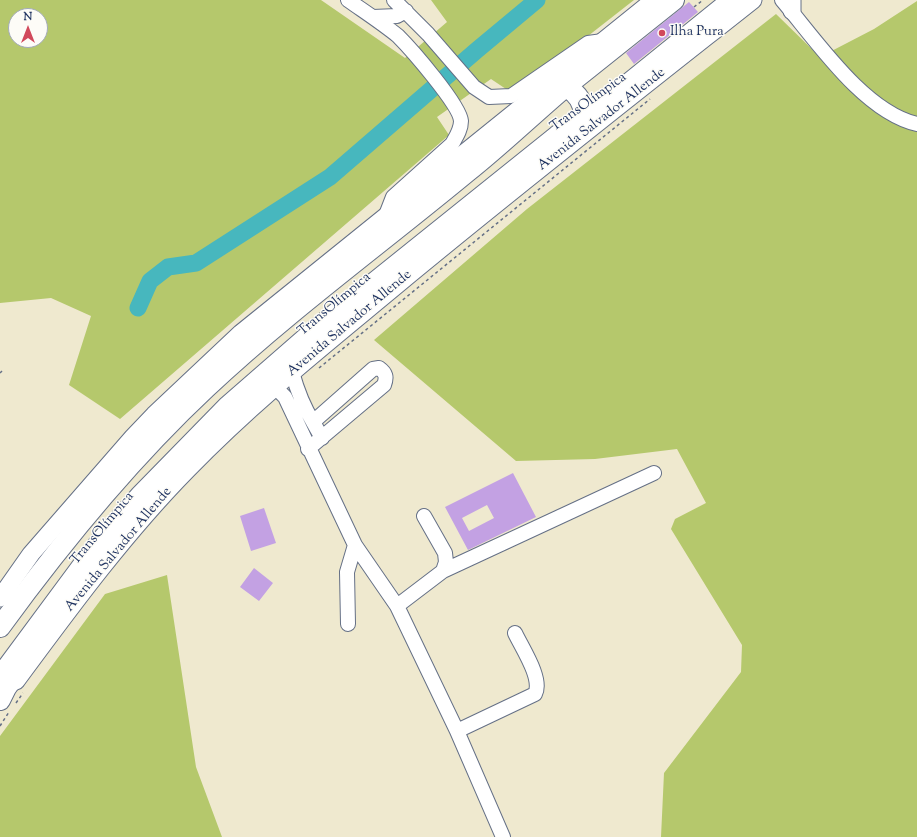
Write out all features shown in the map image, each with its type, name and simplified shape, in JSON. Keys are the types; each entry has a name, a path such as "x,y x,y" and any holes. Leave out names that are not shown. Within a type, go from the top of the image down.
{"highway":[{"path":"0,627 52,556 81,521 154,438 206,387 260,340 469,171 563,87 674,0"},
{"name":"Avenida Salvador Allende","path":"0,677 100,542 174,459 228,406 314,331 584,112 617,93 732,0"},
{"path":"509,192 515,181 579,130 584,112 581,100 563,87"},
{"path":"0,701 6,688 98,554 100,542"},
{"path":"0,613 44,560 52,556"}],"main road":[{"path":"0,598 32,554 71,507 154,415 241,333 386,215 563,87 603,41 654,0"},
{"name":"Avenida Salvador Allende","path":"0,701 95,575 141,520 224,433 275,386 509,192 753,0"}],"street":[{"path":"348,0 373,17 408,46 456,107 461,121 457,135 452,144 393,198 386,215"},
{"path":"395,0 428,34 478,90 483,94 494,98 511,96 588,43 603,41"},
{"name":"TransOlímpica","path":"0,662 98,533 172,452 222,402 332,306 509,164 584,112 721,0"},
{"path":"789,3 808,34 868,97 887,112 917,124"},
{"name":"TransOlímpica","path":"0,638 87,525 160,443 227,379 326,293 540,122 563,87 690,4"},
{"path":"373,17 397,16 406,11"},
{"path":"308,449 384,385 386,379 384,371 379,368 374,369 313,422"},
{"path":"292,372 299,396 322,438"},
{"path":"275,386 285,397 308,449 355,545 397,606 456,731 503,837"},
{"path":"397,606 443,571 654,473"},
{"path":"424,516 445,553 446,562 443,571"},
{"path":"348,624 347,572 355,545"},
{"path":"456,731 535,694 538,688 536,679 515,633"}],"path":[{"path":"690,4 703,0"},
{"path":"319,368 655,95"},
{"path":"0,726 25,690"}],"green space":[{"path":"0,0 321,0 405,58 447,22 431,0 634,0 519,90 506,89 491,79 437,117 449,135 120,419 69,385 91,316 51,298 0,303"},
{"path":"917,1 917,837 661,837 664,773 741,672 742,645 671,529 675,519 706,503 677,449 595,459 516,461 374,340 527,209 776,14 820,57 874,29"},
{"path":"167,575 196,767 222,837 0,837 0,736 105,594"}],"building":[{"name":"Ilha Pura","path":"689,2 698,12 634,64 626,53"},
{"path":"513,473 536,517 468,550 445,507","holes":["487,505 494,518 469,531 462,518"]},
{"path":"264,508 276,543 251,551 240,516"},
{"path":"254,568 273,583 259,601 240,587"}],"waterway":[{"path":"138,308 150,281 168,267 196,263 330,177 537,0"}],"place":[{"name":"Ilha Pura","path":"662,33"}]}
